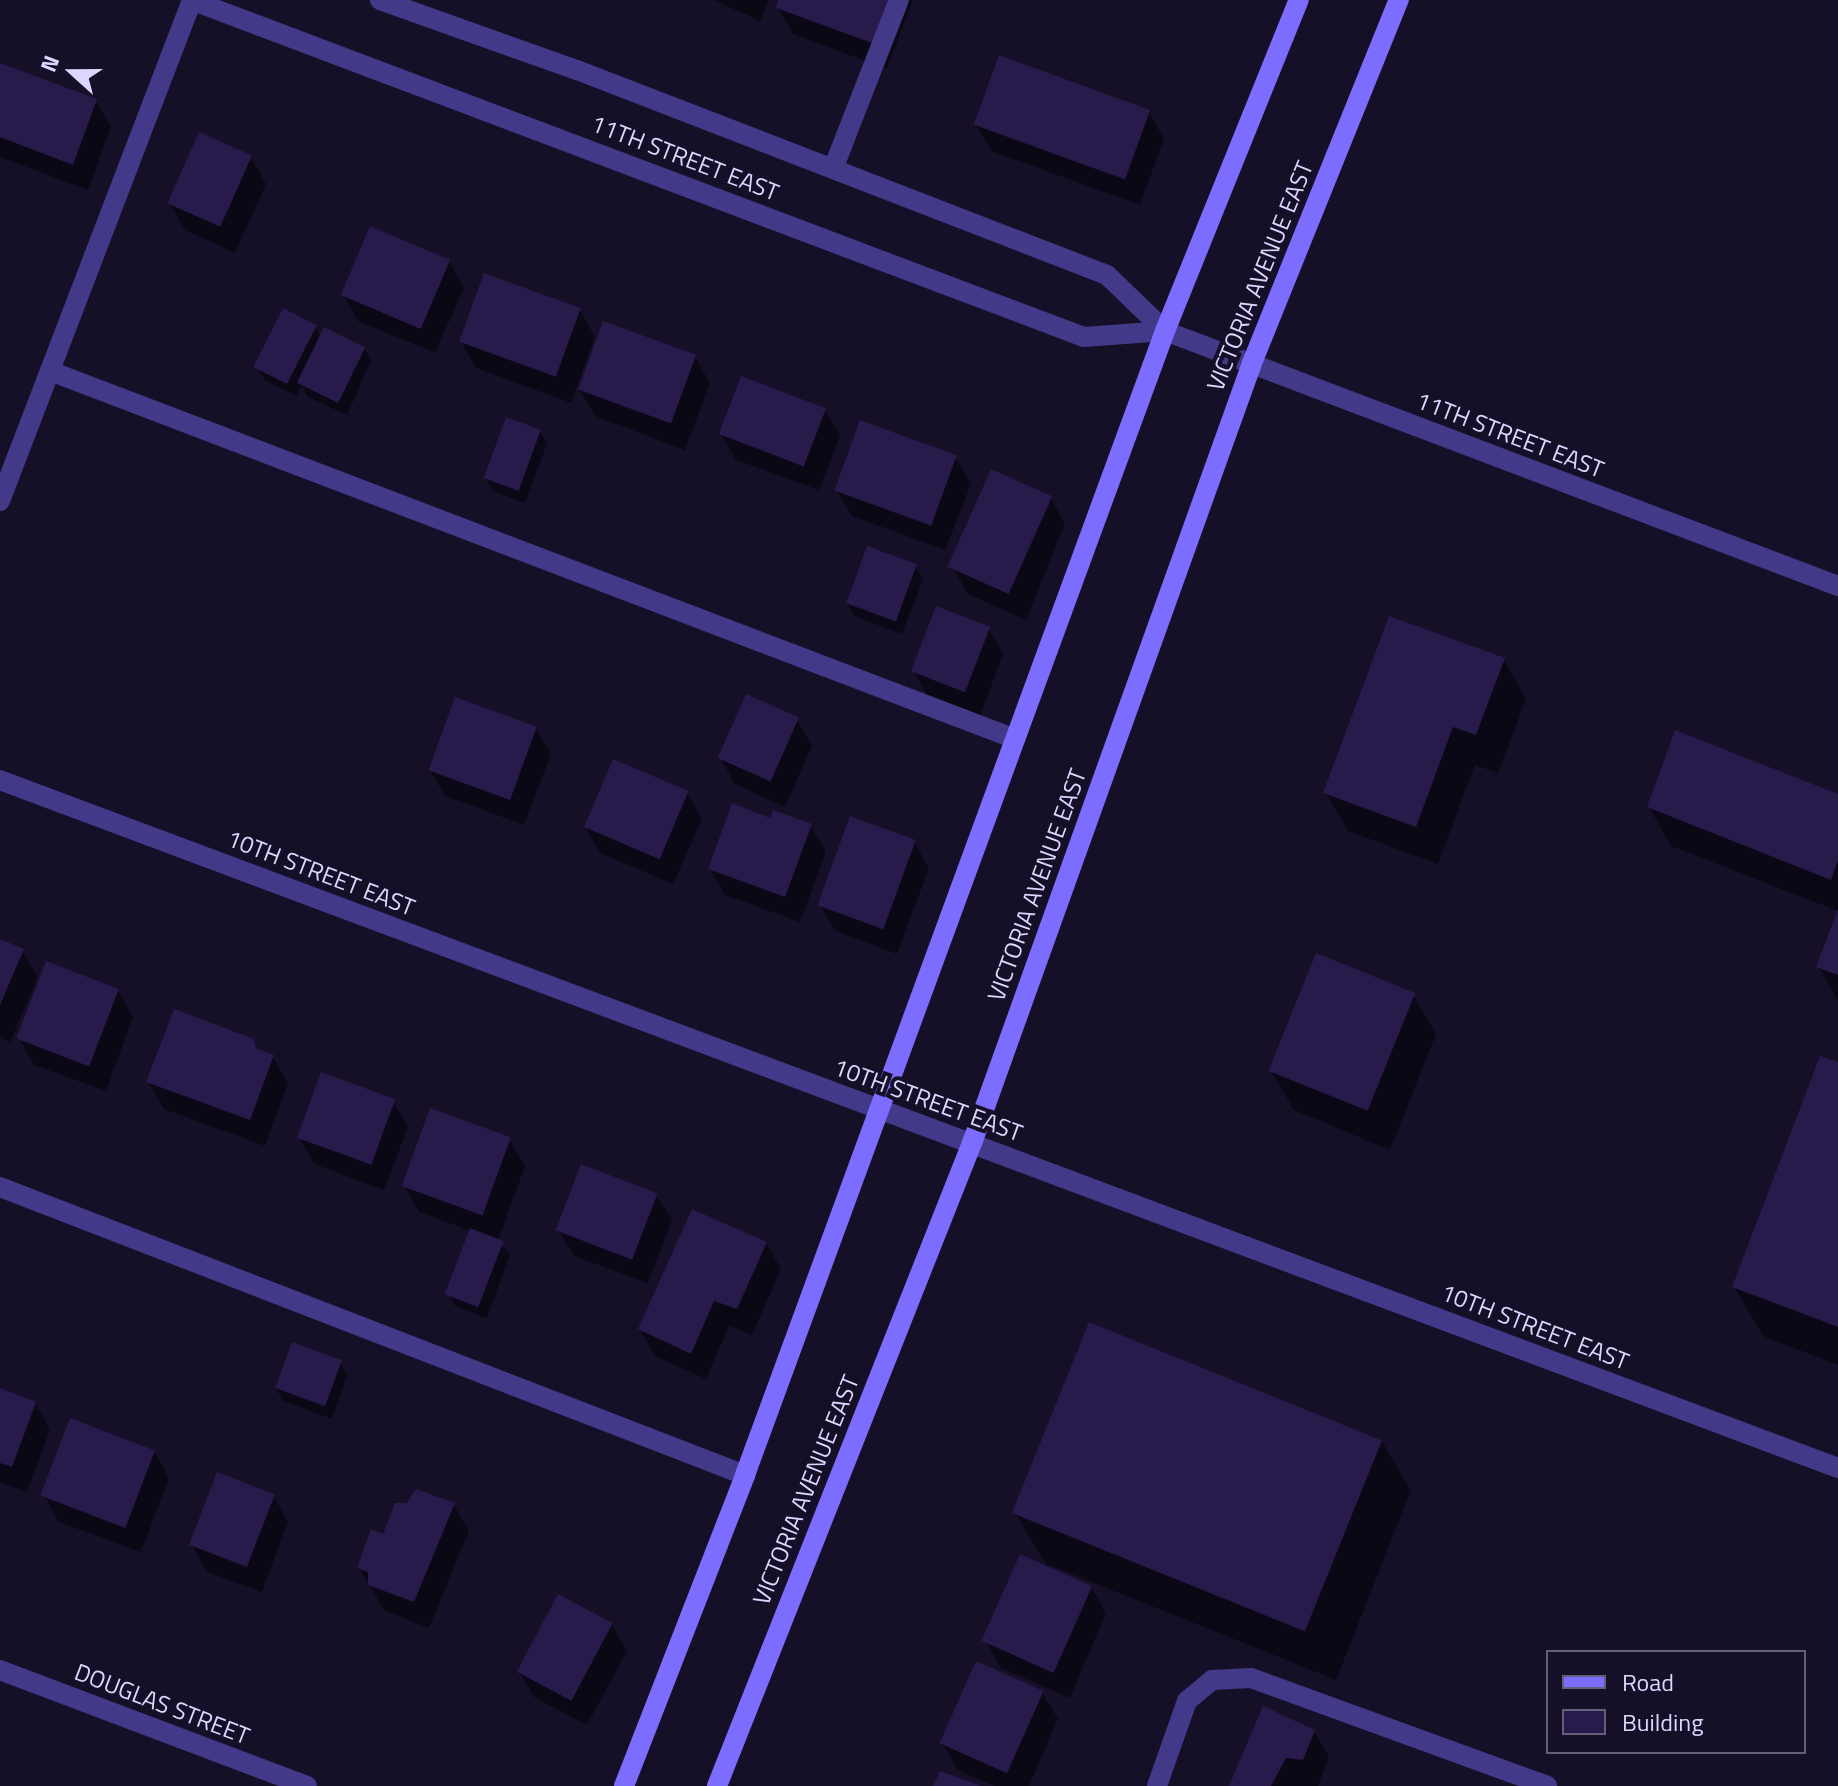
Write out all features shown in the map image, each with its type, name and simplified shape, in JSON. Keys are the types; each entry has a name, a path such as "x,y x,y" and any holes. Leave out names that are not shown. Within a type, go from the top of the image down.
{"main road":[{"path":"624,1786 745,1475 1165,331 1299,0"},
{"name":"VICTORIA AVENUE EAST","path":"717,1786 972,1143 1252,363 1399,0"}],"street":[{"name":"11TH STREET EAST","path":"192,0 1084,337 1165,331"},
{"path":"0,501 192,0"},
{"name":"11TH STREET EAST","path":"380,0 577,70 1107,275 1165,331 1838,586"},
{"path":"833,169 899,0"},
{"path":"50,371 1015,739"},
{"name":"10TH STREET EAST","path":"0,780 1838,1468"},
{"path":"0,1187 745,1475"},
{"name":"DOUGLAS STREET","path":"0,1670 307,1786"},
{"path":"1157,1786 1187,1701 1212,1680 1251,1678 1547,1786"}],"building":[{"path":"778,0 889,0 872,43 776,8"},
{"path":"999,55 1150,110 1125,180 974,125"},
{"path":"0,63 97,99 73,165 0,137"},
{"path":"199,132 252,156 220,227 167,203"},
{"path":"370,226 450,260 421,329 341,295"},
{"path":"484,273 581,308 556,377 459,342"},
{"path":"283,308 317,325 287,384 253,367"},
{"path":"603,321 696,355 671,423 578,390"},
{"path":"324,327 365,347 338,403 297,383"},
{"path":"741,376 826,409 804,466 719,434"},
{"path":"506,417 541,430 519,491 484,478"},
{"path":"860,420 957,455 931,526 834,490"},
{"path":"991,469 1052,496 1009,594 947,567"},
{"path":"867,546 917,564 896,621 846,603"},
{"path":"936,606 990,627 965,692 911,671"},
{"path":"1389,616 1505,658 1476,735 1453,727 1416,827 1323,793"},
{"path":"746,694 799,718 771,782 718,758"},
{"path":"455,697 537,727 510,800 428,770"},
{"path":"1675,730 1838,794 1838,860 1831,880 1647,807"},
{"path":"613,759 688,791 660,859 584,827"},
{"path":"732,803 770,818 773,810 812,824 785,897 708,869"},
{"path":"850,816 916,840 883,929 818,905"},
{"path":"1838,909 1838,975 1816,967"},
{"path":"0,939 24,949 0,1005"},
{"path":"1316,953 1415,993 1368,1111 1268,1071"},
{"path":"46,961 119,989 89,1066 16,1038"},
{"path":"174,1009 254,1039 256,1048 274,1055 250,1120 146,1082"},
{"path":"1820,1056 1838,1062 1838,1327 1732,1287"},
{"path":"321,1072 395,1099 371,1165 297,1138"},
{"path":"430,1108 511,1137 482,1215 402,1186"},
{"path":"581,1164 658,1193 632,1260 556,1230"},
{"path":"692,1209 767,1242 737,1309 714,1301 691,1354 638,1329"},
{"path":"470,1228 504,1241 478,1307 445,1294"},
{"path":"1089,1322 1382,1440 1305,1631 1012,1513"},
{"path":"292,1342 342,1360 325,1406 275,1388"},
{"path":"0,1388 36,1402 12,1467 0,1463"},
{"path":"70,1418 155,1451 125,1528 40,1495"},
{"path":"217,1472 275,1494 247,1567 189,1545"},
{"path":"416,1489 455,1503 414,1602 368,1585 368,1572 357,1568 371,1529 383,1534 395,1503 407,1503"},
{"path":"1020,1554 1092,1586 1054,1673 981,1641"},
{"path":"558,1594 613,1623 571,1701 517,1672"},
{"path":"976,1661 1044,1691 1007,1773 939,1743"},
{"path":"1263,1706 1315,1730 1303,1760 1286,1758 1271,1786 1229,1786"},
{"path":"940,1771 981,1786 933,1786"}]}
